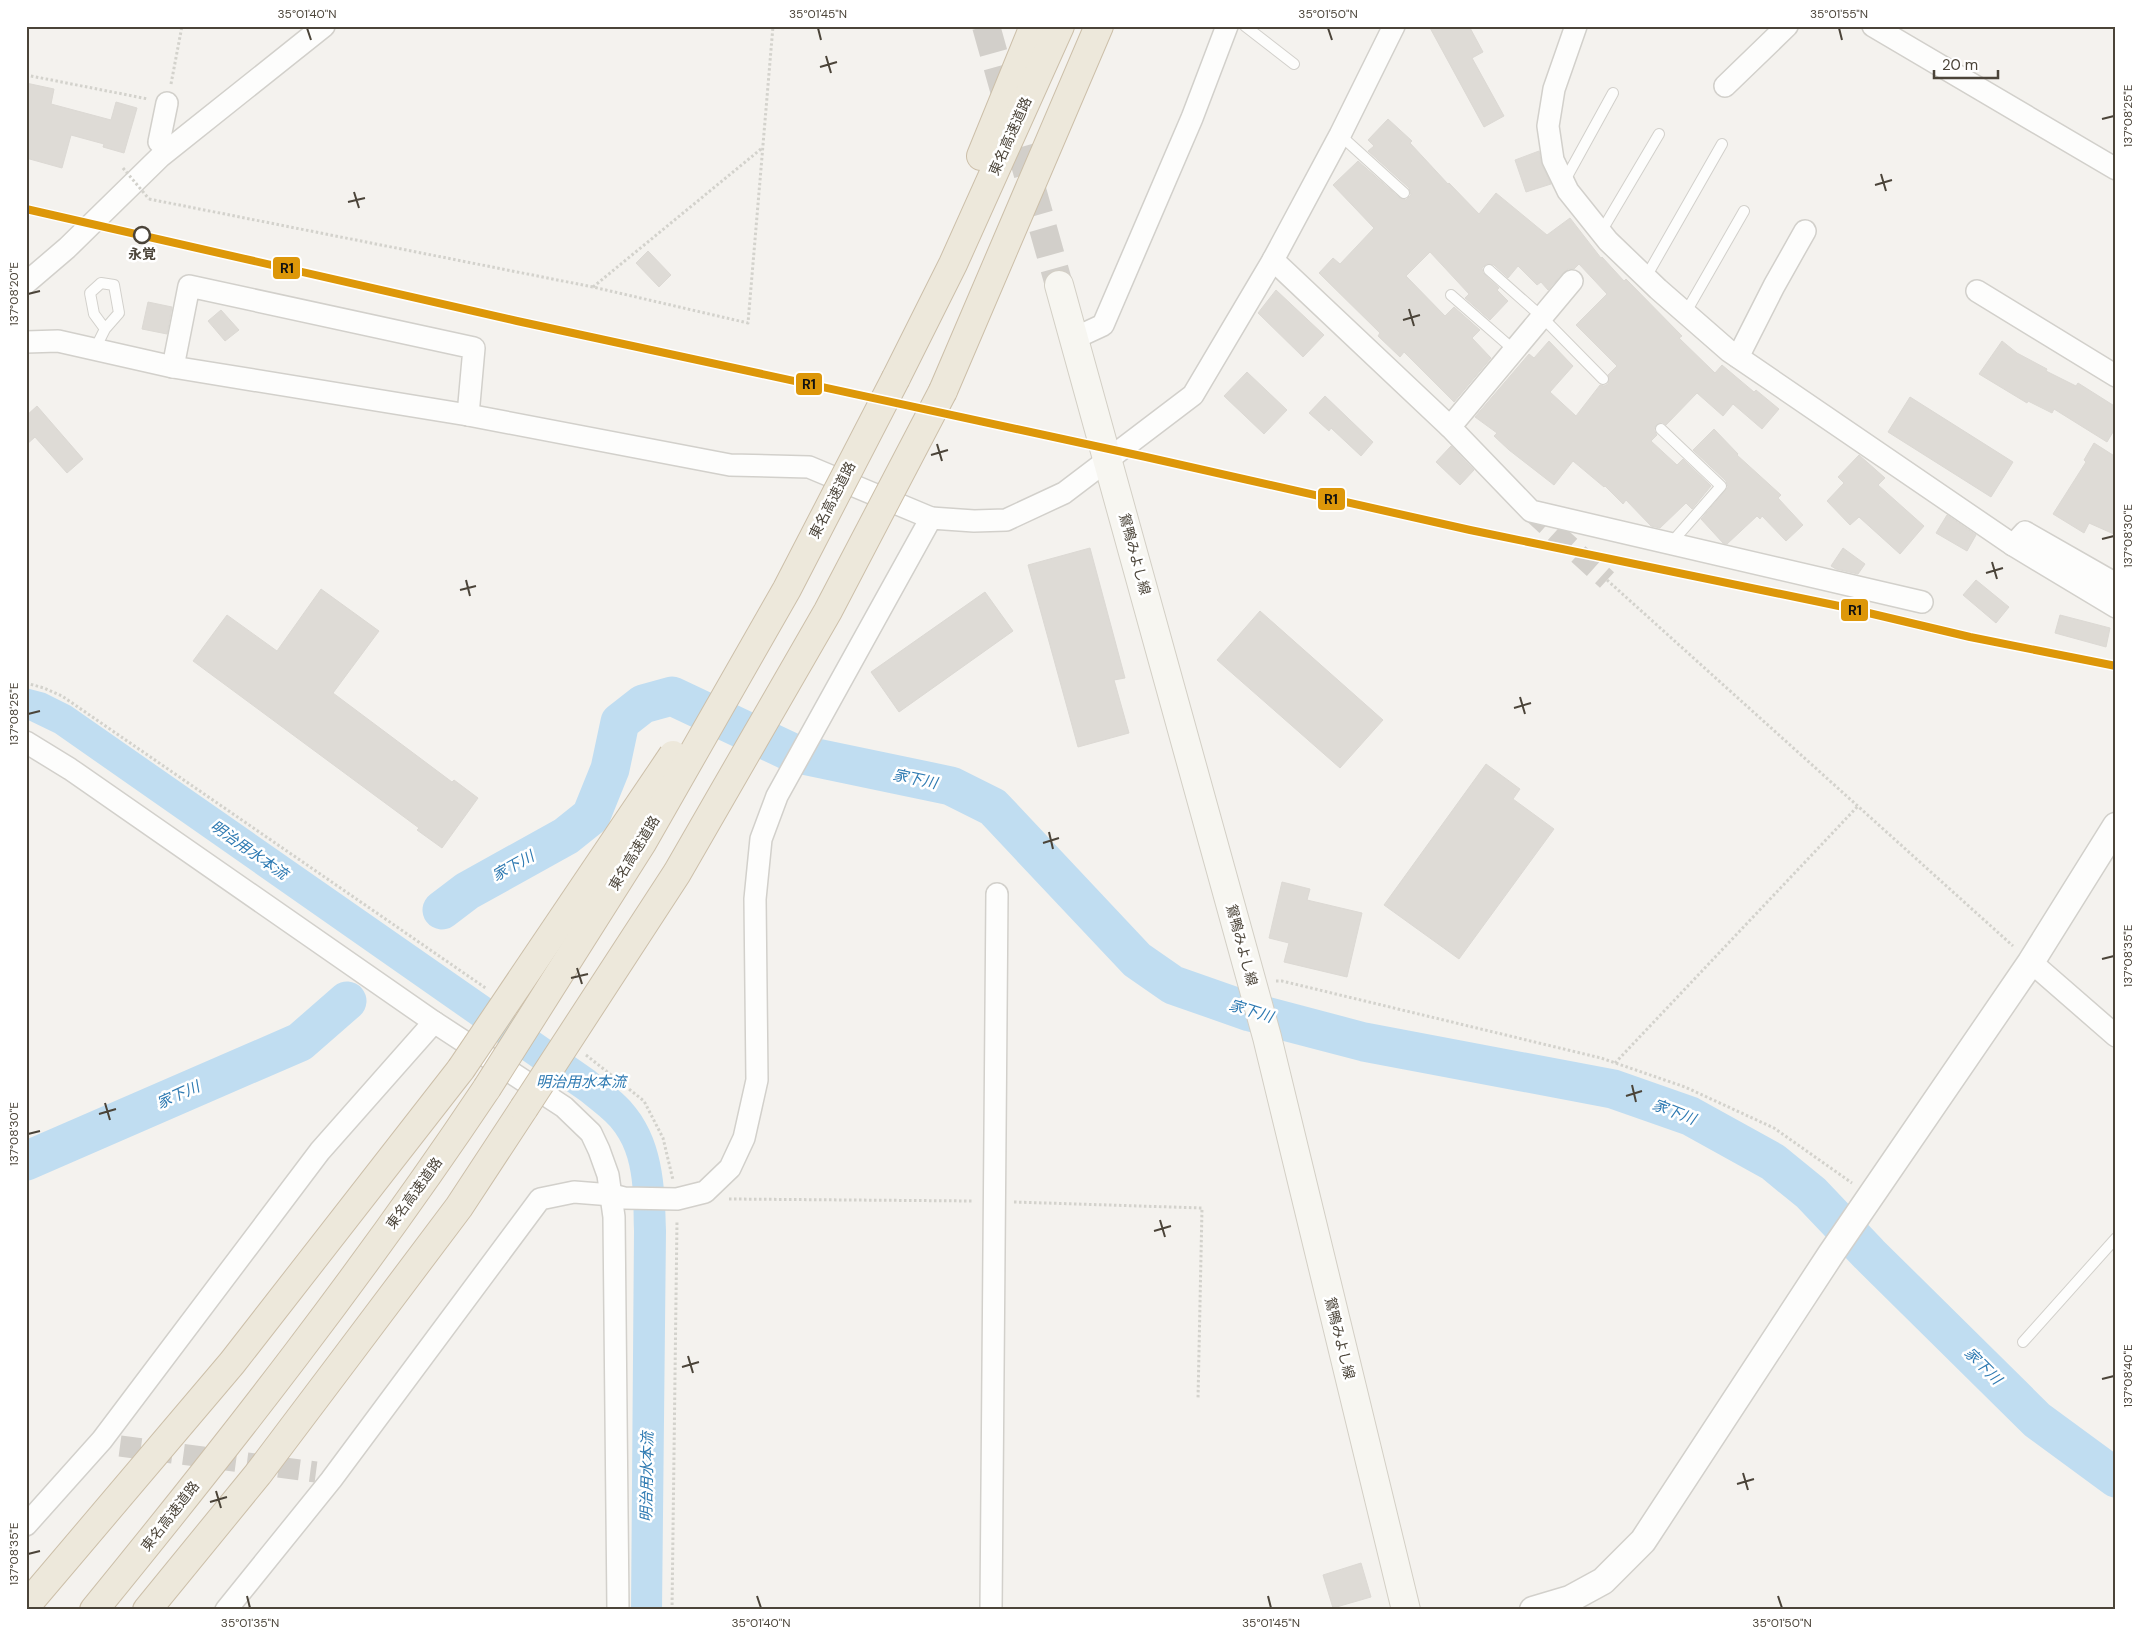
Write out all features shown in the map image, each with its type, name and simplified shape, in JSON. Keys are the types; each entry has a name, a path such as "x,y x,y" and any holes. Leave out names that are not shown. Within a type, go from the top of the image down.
{"highway":[{"path":"953,264 970,183 1034,26"},
{"name":"東名高速道路","path":"94,1610 275,1381 425,1180 487,1088 642,843 787,589 896,378 953,264 1060,26"},
{"path":"147,1610 258,1474 459,1207 677,873 828,611 943,391 1099,26"},
{"path":"26,1606 232,1363 461,1069 787,589"},
{"path":"168,1610 271,1478 350,1352"}],"main road":[{"name":"鴛鴨みよし線","path":"1060,285 1267,1038 1406,1610"}],"street":[{"path":"167,103 158,142 304,26"},
{"path":"26,283 67,248 161,156 324,26"},
{"path":"1075,338 1103,325 1192,118 1227,26"},
{"path":"26,342 58,341 173,367 468,415 730,465 809,467 931,518 974,522 1006,520 1064,493 1193,395 1273,260 1340,135 1394,26"},
{"path":"1576,26 1554,89 1548,126 1553,160 1564,183 1568,191 1601,232 1646,277 1738,357 2013,544 2116,607"},
{"path":"1725,86 1787,26"},
{"path":"1873,26 2116,169"},
{"path":"1738,357 1774,286 1805,231"},
{"path":"1273,260 1450,427 1531,511 1672,542 1922,602"},
{"path":"1450,427 1572,281"},
{"path":"173,367 189,286 474,348 468,415"},
{"path":"1977,291 2116,376"},
{"path":"226,1610 324,1476 540,1199 574,1192 618,1197 677,1199 705,1192 730,1168 744,1138 757,1080 755,899 761,839 777,796 931,518"},
{"path":"2013,544 2025,532 2116,584"},
{"path":"26,742 70,769 434,1022 564,1107 591,1133 618,1197 614,1217 618,1610"},
{"path":"1532,1610 1570,1599 1603,1581 1643,1541 1831,1254 2031,962 2116,826"},
{"path":"991,1610 997,894"},
{"path":"2031,962 2116,1036"},
{"path":"26,1525 111,1443 320,1150 434,1022"}],"lane":[{"path":"1246,26 1294,64"},
{"path":"1564,183 1613,93"},
{"path":"1601,232 1659,134"},
{"path":"1340,135 1404,193"},
{"path":"1646,277 1722,144"},
{"path":"1686,312 1744,211"},
{"path":"1489,270 1542,317 1603,379"},
{"path":"1452,295 1514,350"},
{"path":"95,349 105,329"},
{"path":"1661,429 1721,486 1672,542"},
{"path":"2023,1342 2116,1238"}],"path":[{"path":"26,75 167,103 182,26"},
{"path":"123,168 149,199 593,287 748,323 773,26"},
{"path":"593,287 762,149"},
{"path":"1607,580 2031,962"},
{"path":"1615,1063 1858,806"},
{"path":"1253,986 1282,981 1615,1063 1685,1087 1774,1128 1867,1202"},
{"path":"709,1189 724,1199 994,1201 1202,1208 1198,1399"}],"water":[{"name":"明治用水本流","path":"26,688 45,693 71,706 595,1071 626,1097 641,1115 656,1146 663,1179 666,1214 662,1610 631,1610 633,1187 628,1159 615,1132 602,1118 581,1101 55,733 26,719"}],"building":[{"path":"1429,26 1469,26 1483,52 1472,58 1504,116 1484,127"},
{"path":"26,83 54,89 51,104 111,120 116,102 137,108 124,153 103,147 104,144 71,135 62,168 26,158"},
{"path":"1388,119 1412,141 1410,143 1479,214 1496,193 1547,235 1570,218 1601,258 1624,281 1626,279 1682,336 1679,338 1715,373 1722,365 1754,392 1756,390 1779,409 1762,429 1733,404 1723,416 1697,393 1666,425 1662,422 1656,425 1654,430 1657,435 1651,441 1677,465 1683,459 1711,486 1692,509 1686,503 1660,528 1651,526 1626,500 1623,504 1605,486 1573,461 1554,485 1509,450 1494,436 1497,433 1475,417 1529,354 1534,358 1549,341 1573,366 1550,392 1576,416 1600,385 1608,384 1608,375 1617,366 1576,325 1607,294 1579,264 1574,269 1568,269 1563,273 1548,290 1541,282 1537,285 1518,266 1508,278 1494,265 1486,264 1482,268 1483,273 1499,288 1497,290 1508,301 1490,320 1465,298 1469,294 1430,252 1406,276 1445,316 1454,307 1480,330 1472,338 1491,358 1454,402 1404,352 1400,357 1378,336 1380,333 1319,273 1333,258 1340,264 1374,228 1333,185 1358,161 1400,198 1406,200 1411,195 1409,188 1368,151 1374,146 1368,140"},
{"path":"1539,151 1542,165 1551,184 1526,192 1515,160"},
{"path":"648,251 671,275 659,287 636,263"},
{"path":"1276,290 1324,335 1303,357 1258,313"},
{"path":"148,302 172,307 167,334 142,329"},
{"path":"221,310 239,330 225,341 208,321"},
{"path":"2002,341 2017,353 2047,369 2046,371 2076,386 2078,383 2116,407 2116,427 2107,442 2054,409 2052,413 2028,401 2027,403 1979,374"},
{"path":"1247,372 1287,410 1264,434 1224,396"},
{"path":"1325,396 1373,442 1361,456 1331,428 1329,431 1309,413"},
{"path":"1910,397 2013,462 1991,497 1888,432"},
{"path":"37,406 83,459 67,473 35,437 26,445 26,416"},
{"path":"1714,429 1737,455 1781,495 1778,498 1803,525 1786,541 1762,516 1760,519 1757,516 1727,544 1723,543 1701,519 1728,487 1726,481 1693,450"},
{"path":"2094,443 2116,457 2116,535 2089,523 2084,533 2053,514 2086,462 2084,460"},
{"path":"1451,446 1474,470 1460,485 1436,462"},
{"path":"1859,455 1885,478 1878,485 1924,526 1900,554 1859,517 1850,525 1827,501 1844,483 1838,477"},
{"path":"1947,515 1976,535 1967,551 1936,533"},
{"path":"1090,548 1125,678 1114,680 1129,733 1078,747 1028,565"},
{"path":"1843,548 1865,564 1858,574 1831,566"},
{"path":"1976,580 2009,607 1996,623 1963,595"},
{"path":"321,589 379,631 333,693 452,782 454,780 478,798 442,848 417,830 419,828 193,661 227,615 277,651"},
{"path":"985,592 1013,631 899,712 871,672"},
{"path":"1260,611 1383,720 1340,768 1217,660"},
{"path":"2060,615 2110,628 2106,647 2055,633"},
{"path":"1486,764 1520,789 1513,799 1554,829 1459,959 1384,905"},
{"path":"1282,882 1310,889 1307,900 1362,913 1347,977 1284,962 1289,943 1269,938"},
{"path":"1361,1563 1371,1597 1333,1608 1323,1575"}],"waterway":[{"name":"家下川","path":"442,910 467,891 566,836 591,816 610,769 620,722 643,704 672,696 793,753 951,786 993,807 1137,960 1173,985 1250,1012 1364,1042 1613,1089 1690,1116 1773,1162 1811,1193 1869,1254 2037,1420 2116,1478"},
{"name":"家下川","path":"26,1161 300,1042 347,1001"}],"tunnel":[{"path":"986,26 1059,285"},
{"path":"1531,511 1607,580"},
{"path":"120,1446 316,1472"}],"transit line":[{"name":"R1","path":"26,209 517,321 1146,457 1470,530 1839,606 1970,637 2116,666"}],"place":[{"name":"永覚","path":"142,235"}]}
